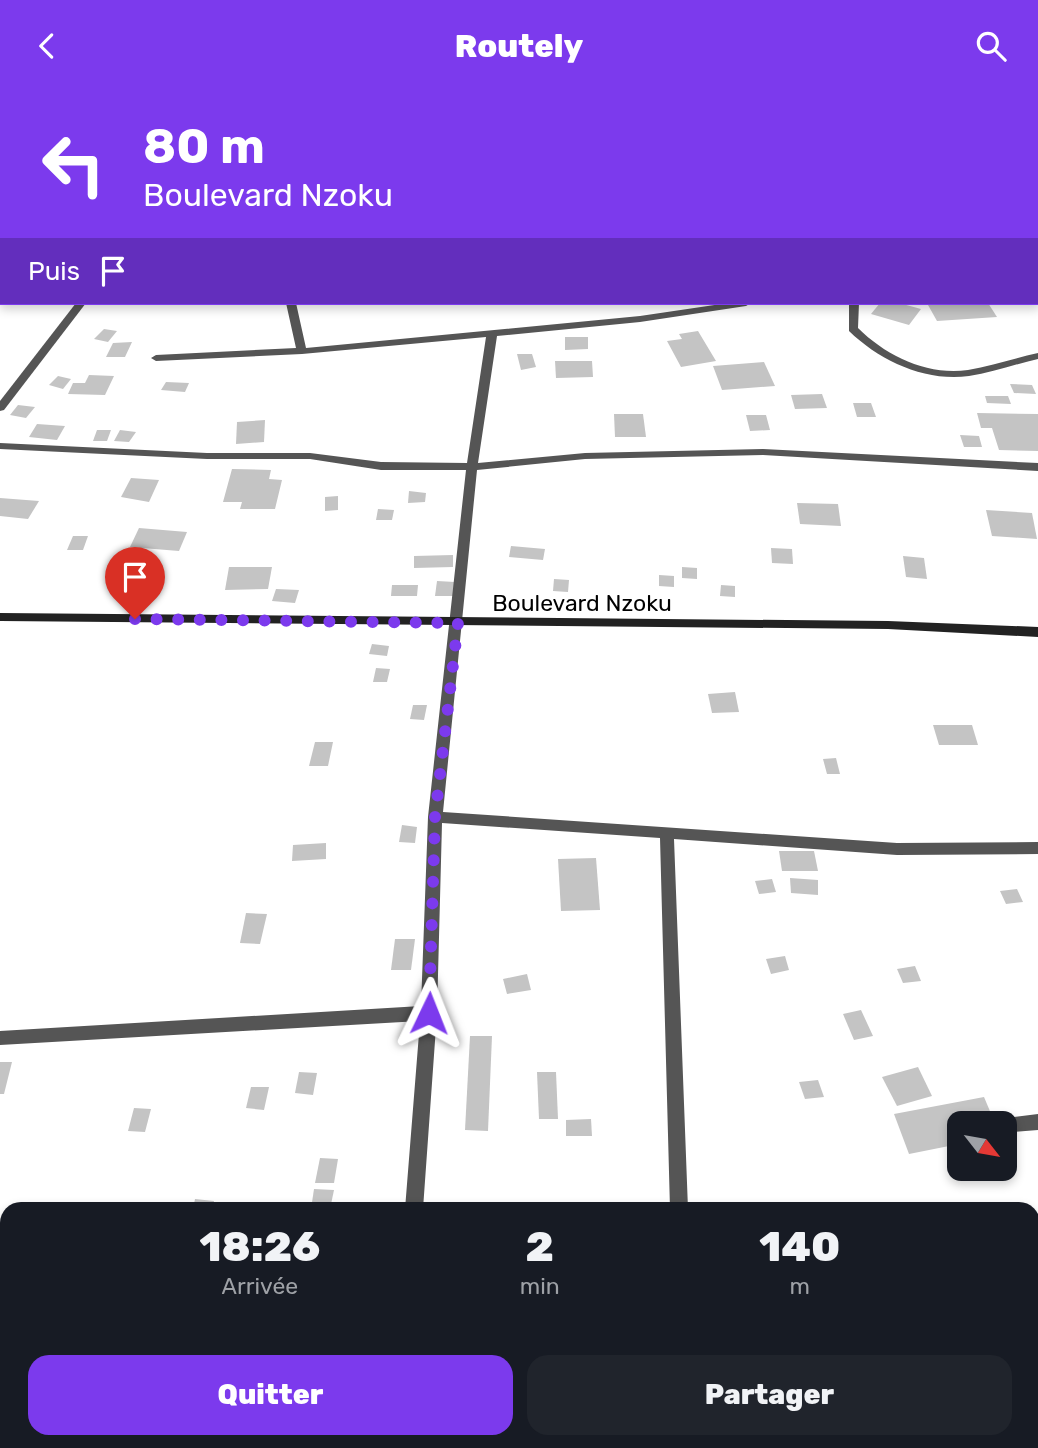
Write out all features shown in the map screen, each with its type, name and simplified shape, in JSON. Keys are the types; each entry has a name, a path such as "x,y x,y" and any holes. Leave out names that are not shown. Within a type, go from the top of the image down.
{"street":[{"path":"0,408 78,305"},
{"path":"291,305 302,351"},
{"path":"156,358 302,351 640,319 733,305"},
{"path":"854,305 853,329 864,342 927,371 959,374 1038,356"},
{"path":"415,1202 429,1013 435,817 458,623 472,467 492,333"},
{"path":"0,446 208,456 310,456 381,466 472,467 585,456 763,452 1038,467"},
{"name":"Boulevard Nzoku","path":"0,617 888,625 1038,632"},
{"path":"435,817 897,849 1038,848"},
{"path":"667,834 679,1202"},
{"path":"0,1038 429,1013"},
{"path":"1017,1124 1038,1122"}],"building":[{"path":"878,305 906,305 921,309 909,325 871,314"},
{"path":"928,305 989,305 997,317 937,321"},
{"path":"104,329 117,331 108,342 94,339"},
{"path":"698,331 716,361 681,367 667,341 682,339 679,334"},
{"path":"565,337 588,337 588,349 565,350"},
{"path":"132,342 125,357 106,357 113,343"},
{"path":"517,354 532,354 536,367 521,370"},
{"path":"555,361 592,361 593,377 556,378"},
{"path":"764,362 775,386 722,390 713,366"},
{"path":"89,375 114,376 105,395 68,394 73,383 85,383"},
{"path":"58,376 71,379 63,389 49,385"},
{"path":"166,382 189,383 185,392 161,390"},
{"path":"1010,384 1032,385 1036,394 1014,393"},
{"path":"822,394 827,408 795,409 791,395"},
{"path":"985,396 1008,396 1011,404 987,403"},
{"path":"853,403 871,403 876,417 857,417"},
{"path":"18,405 35,407 26,418 10,415"},
{"path":"977,413 1038,414 1038,451 999,450 992,428 981,428"},
{"path":"614,414 643,414 646,437 615,437"},
{"path":"746,415 766,415 770,430 750,431"},
{"path":"265,420 264,442 236,444 237,422"},
{"path":"37,424 65,426 57,440 29,437"},
{"path":"97,430 111,430 107,441 93,441"},
{"path":"120,430 136,432 129,442 114,441"},
{"path":"960,435 979,436 982,447 964,447"},
{"path":"232,469 271,470 269,479 282,480 275,509 240,509 242,502 223,502"},
{"path":"131,478 159,480 149,502 121,497"},
{"path":"409,491 426,493 425,502 408,503"},
{"path":"338,496 338,510 325,511 325,497"},
{"path":"0,498 39,501 28,519 0,516"},
{"path":"797,503 838,504 841,526 800,524"},
{"path":"378,509 394,510 392,520 376,520"},
{"path":"986,510 1032,513 1037,539 992,536"},
{"path":"139,528 187,532 179,551 130,547"},
{"path":"73,536 88,536 83,550 67,550"},
{"path":"511,546 545,549 543,560 509,557"},
{"path":"771,548 792,549 793,564 772,563"},
{"path":"453,555 453,567 414,568 414,556"},
{"path":"903,556 924,558 927,579 906,577"},
{"path":"229,567 272,567 268,589 225,590"},
{"path":"682,567 697,568 697,579 682,578"},
{"path":"659,575 674,576 674,587 659,586"},
{"path":"554,579 569,580 568,592 553,591"},
{"path":"437,581 455,582 454,596 435,596"},
{"path":"392,585 418,585 417,596 391,596"},
{"path":"721,585 735,586 735,597 720,596"},
{"path":"276,589 299,590 295,603 272,601"},
{"path":"372,644 389,646 387,656 369,654"},
{"path":"376,668 390,669 387,682 373,682"},
{"path":"735,692 739,712 712,713 708,694"},
{"path":"413,705 427,705 424,720 410,719"},
{"path":"933,725 972,725 978,745 939,745"},
{"path":"315,742 333,742 328,766 309,766"},
{"path":"836,758 840,774 827,774 823,759"},
{"path":"402,825 417,827 415,843 399,842"},
{"path":"326,843 326,859 292,861 293,845"},
{"path":"779,851 814,851 818,871 782,871"},
{"path":"596,858 600,910 561,911 558,859"},
{"path":"790,878 818,880 818,895 791,893"},
{"path":"772,879 776,892 759,894 755,881"},
{"path":"1017,889 1023,902 1006,904 1000,891"},
{"path":"246,913 267,914 260,944 240,943"},
{"path":"395,939 415,939 411,970 391,970"},
{"path":"785,956 789,970 771,974 766,959"},
{"path":"915,966 921,981 903,983 897,969"},
{"path":"527,974 531,990 507,994 503,979"},
{"path":"861,1010 873,1036 854,1040 843,1014"},
{"path":"470,1036 492,1036 488,1131 465,1130"},
{"path":"0,1062 12,1062 4,1094 0,1094"},
{"path":"918,1067 932,1096 897,1106 882,1077"},
{"path":"299,1072 317,1073 313,1095 295,1093"},
{"path":"537,1072 556,1072 558,1119 539,1119"},
{"path":"818,1080 824,1097 805,1099 799,1082"},
{"path":"251,1087 269,1087 264,1110 246,1108"},
{"path":"984,1097 990,1111 947,1111 947,1146 909,1154 894,1114"},
{"path":"134,1108 151,1109 145,1132 128,1131"},
{"path":"591,1119 592,1136 566,1136 566,1120"},
{"path":"320,1158 338,1159 334,1183 315,1183"},
{"path":"314,1189 334,1190 331,1202 312,1202"},
{"path":"195,1199 214,1201 214,1202 194,1202"}],"route":[{"path":"135,619 458,623 435,817 429,1013"}]}
